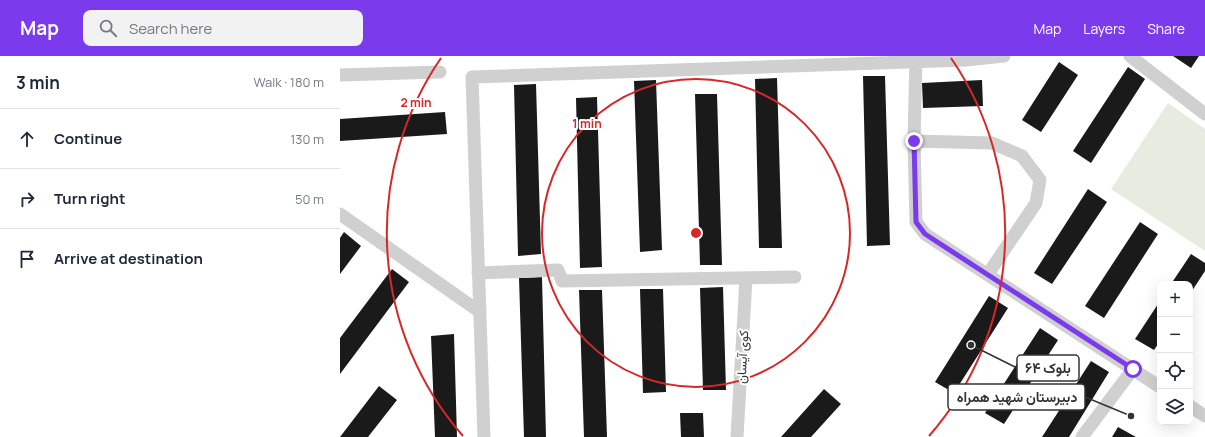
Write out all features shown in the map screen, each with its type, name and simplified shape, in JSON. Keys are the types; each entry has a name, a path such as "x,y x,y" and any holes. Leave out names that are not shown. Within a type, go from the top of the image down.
{"street":[{"path":"484,437 472,77 863,60 1004,56"},
{"path":"1130,56 1205,114"},
{"path":"916,59 914,141 916,222 925,234 1157,385"},
{"path":"340,75 440,72"},
{"path":"914,141 992,143 1022,156 1040,180 1036,203 988,274"},
{"path":"340,214 480,312"},
{"path":"478,273 558,270 562,281 795,277"},
{"name":"کوی آیسان","path":"737,437 746,278"},
{"path":"1082,437 1133,369"},
{"path":"1193,408 1205,416"}],"shaded area":[{"path":"1168,103 1205,129 1205,251 1111,189"}],"building":[{"path":"1173,56 1199,56 1191,68"},
{"path":"1059,62 1078,75 1041,132 1022,120"},
{"path":"1128,67 1145,79 1091,163 1073,151"},
{"path":"863,76 885,76 890,245 867,246"},
{"path":"777,78 782,248 759,248 755,79"},
{"path":"656,80 662,250 640,252 634,81"},
{"path":"982,80 983,106 923,108 922,83"},
{"path":"536,84 541,254 518,256 514,85"},
{"path":"695,94 717,94 722,265 700,265"},
{"path":"597,97 602,267 580,268 576,98"},
{"path":"445,112 447,134 340,141 340,119"},
{"path":"1088,189 1107,202 1052,284 1034,273"},
{"path":"1140,222 1158,234 1104,318 1085,306"},
{"path":"344,232 361,246 340,274 340,238"},
{"path":"1191,254 1205,263 1205,271 1193,289 1193,281 1173,281"},
{"path":"392,269 409,282 340,374 340,338"},
{"path":"542,277 546,437 524,437 519,278"},
{"path":"723,287 726,390 703,390 700,288"},
{"path":"640,289 663,289 666,392 643,393"},
{"path":"579,290 602,290 607,437 584,437"},
{"path":"989,296 1008,308 954,393 935,382"},
{"path":"1157,306 1157,346 1154,350 1135,339"},
{"path":"1040,328 1058,340 1004,424 985,413"},
{"path":"454,334 457,437 435,437 431,336"},
{"path":"1091,361 1109,372 1069,437 1042,437"},
{"path":"379,386 397,400 368,437 340,437"},
{"path":"824,389 841,404 811,437 781,437"},
{"path":"680,413 703,413 704,437 681,437"},
{"path":"1118,427 1136,437 1112,437"}],"place":[{"name":"بلوک ۶۴","path":"971,345"},
{"name":"دبیرستان شهید همراه","path":"1131,416"}],"route":[{"path":"914,141 916,222 925,234 1133,369"}]}
